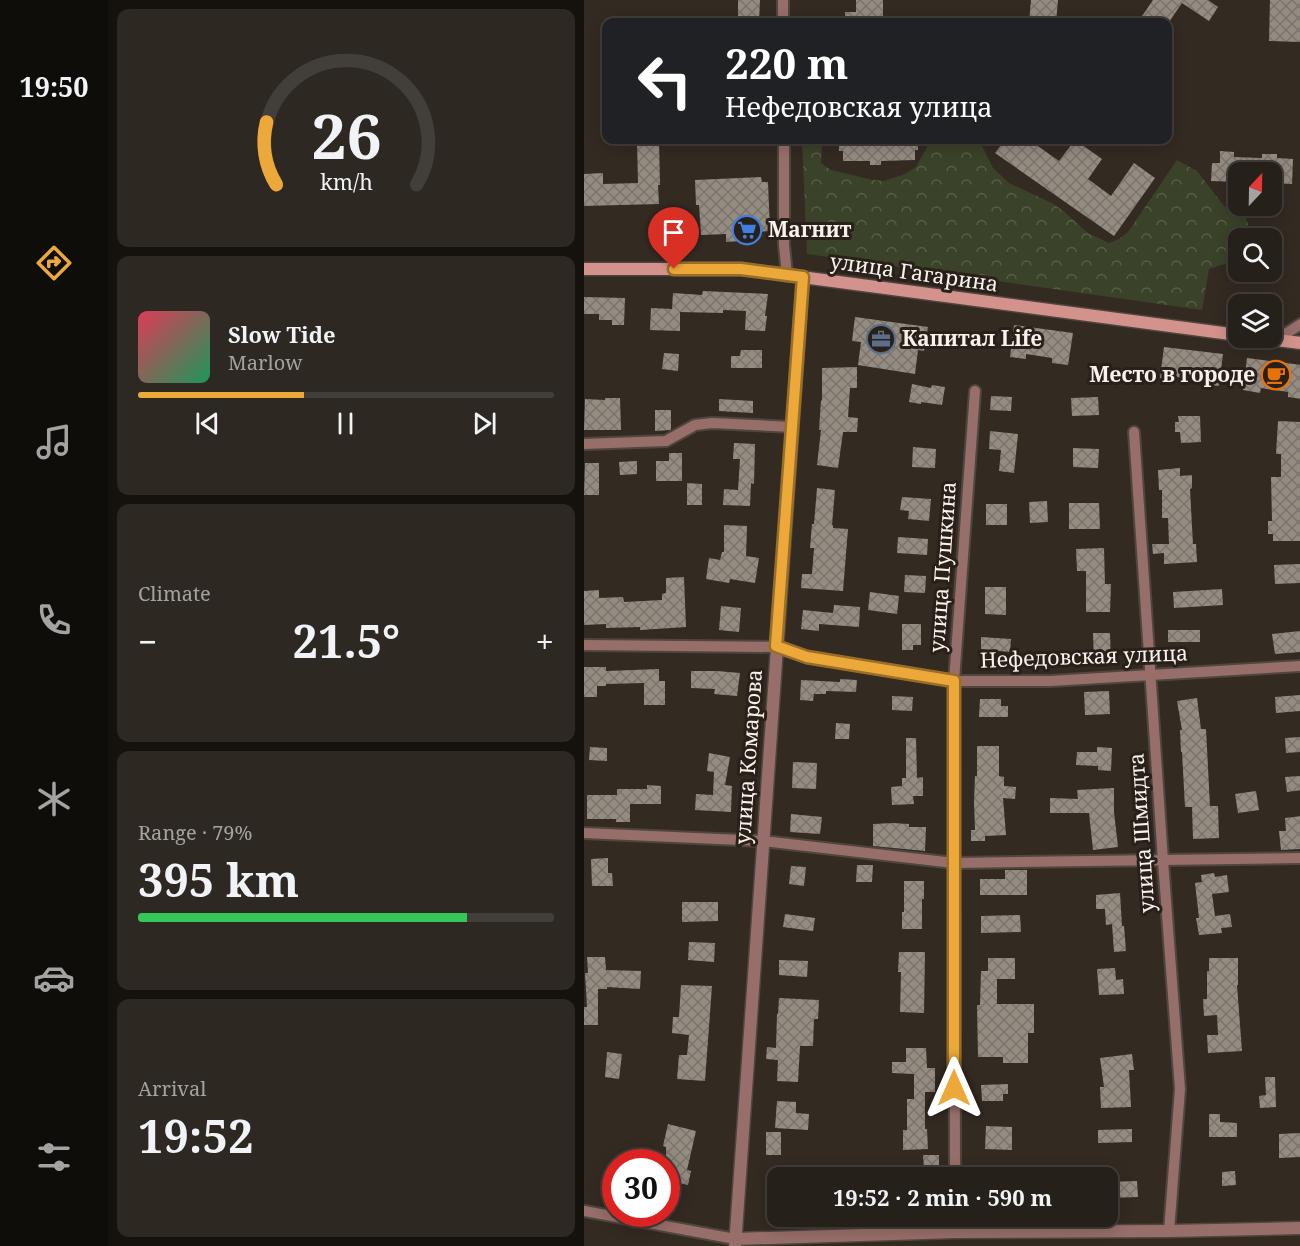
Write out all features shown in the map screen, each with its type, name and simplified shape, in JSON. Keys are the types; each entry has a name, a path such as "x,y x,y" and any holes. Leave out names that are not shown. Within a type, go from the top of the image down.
{"main road":[{"name":"улица Гагарина","path":"584,269 741,269 1228,334"},
{"path":"1282,341 1301,343"}],"street":[{"path":"783,0 783,18"},
{"path":"784,144 784,245 787,275"},
{"name":"улица Комарова","path":"735,1242 803,277"},
{"path":"1282,336 1301,324"},
{"name":"улица Пушкина","path":"955,1167 954,681 976,391"},
{"path":"584,444 666,441 695,425 712,423 792,427"},
{"name":"улица Шмидта","path":"1134,432 1180,1089 1169,1231"},
{"name":"Нефедовская улица","path":"584,645 776,646 807,657 954,681 1050,681 1301,666"},
{"path":"584,833 763,841 954,863 1301,858"},
{"path":"584,1211 735,1242 955,1232 1301,1228"},
{"path":"955,1227 955,1232"}],"green space":[{"path":"802,144 822,144 821,163 831,170 884,181 905,174 916,167 929,144 981,144 993,168 1009,183 1052,203 1088,233 1109,243 1128,232 1177,160 1197,171 1224,206 1228,208 1228,216 1245,216 1249,227 1228,228 1228,262 1209,269 1202,310 807,254"}],"building":[{"path":"738,0 760,0 759,18 738,18"},
{"path":"856,0 883,0 883,18 845,18 845,12 856,12"},
{"path":"1031,0 1058,0 1056,18 1029,18"},
{"path":"1153,0 1208,0 1218,7 1209,21 1182,3 1172,18 1141,18"},
{"path":"1270,0 1301,0 1301,42 1269,41"},
{"path":"637,144 659,144 659,204 584,206 584,174 603,173 603,184 638,183"},
{"path":"839,144 918,144 918,150 915,150 915,160 881,161 881,165 870,165 870,161 843,161 843,151 839,151"},
{"path":"1002,144 1035,144 1059,161 1072,144 1081,144 1102,159 1088,179 1111,196 1134,163 1155,178 1114,236 995,153"},
{"path":"1220,151 1234,152 1234,157 1262,158 1262,154 1277,154 1277,158 1293,159 1292,184 1282,184 1282,162 1228,162 1228,182 1211,181 1212,163 1220,163"},
{"path":"761,177 762,182 768,182 770,231 741,233 741,241 726,242 726,234 701,235 695,180"},
{"path":"703,291 768,294 765,331 745,330 746,311 723,310 723,313 680,312 680,331 650,330 651,308 672,309 673,293 702,295"},
{"path":"584,297 625,298 624,325 612,325 612,320 599,320 599,314 584,314"},
{"path":"855,317 928,327 924,351 918,350 915,374 858,365 861,342 852,341"},
{"path":"1014,325 1073,333 1068,365 1052,363 1052,358 1026,354 1026,359 1010,357"},
{"path":"1164,347 1223,354 1219,386 1176,377 1176,380 1160,378"},
{"path":"741,350 762,350 762,368 731,368 731,356 740,356"},
{"path":"664,353 679,354 678,371 662,369"},
{"path":"1247,358 1301,365 1301,399 1288,397 1288,392 1261,388 1260,393 1243,390"},
{"path":"857,367 857,388 850,388 848,417 858,418 857,432 843,432 838,468 817,465 821,430 819,430 822,368"},
{"path":"912,384 931,388 932,385 945,387 942,405 909,402"},
{"path":"991,396 1012,397 1011,411 990,410"},
{"path":"1098,397 1099,415 1072,416 1071,398"},
{"path":"605,398 620,398 621,430 584,430 585,399 605,400"},
{"path":"719,399 753,401 753,413 719,411"},
{"path":"655,410 671,410 671,430 655,431"},
{"path":"1178,416 1200,416 1201,442 1181,443 1180,432 1175,432 1175,422 1179,422"},
{"path":"1278,421 1301,422 1301,541 1273,541 1273,534 1268,534 1268,521 1272,521 1271,477 1281,477 1281,454 1276,454"},
{"path":"990,431 1018,434 1014,473 999,471 1001,450 989,449"},
{"path":"734,443 755,444 754,484 751,483 750,506 723,505 724,489 738,490 740,459 733,459"},
{"path":"913,447 936,449 935,468 912,467"},
{"path":"1073,448 1099,449 1098,468 1073,467"},
{"path":"669,453 682,453 682,481 656,481 656,461 669,461"},
{"path":"637,461 637,474 620,475 619,462"},
{"path":"585,463 599,463 599,495 584,495"},
{"path":"1180,468 1180,476 1192,475 1192,488 1190,489 1193,544 1196,544 1197,562 1164,564 1164,553 1153,554 1152,544 1169,544 1168,518 1162,518 1162,490 1159,490 1158,470"},
{"path":"687,483 702,484 702,505 687,505"},
{"path":"817,488 835,490 833,528 848,529 843,591 801,588 802,574 812,574 814,548 810,548"},
{"path":"902,497 931,499 929,521 908,519 909,511 900,510"},
{"path":"1047,501 1048,522 1030,523 1029,502"},
{"path":"1069,503 1099,503 1100,529 1069,529"},
{"path":"986,504 1007,504 1007,525 986,525"},
{"path":"724,525 747,526 746,556 759,558 755,583 730,579 729,583 706,579 709,558 720,560 724,552"},
{"path":"898,537 928,539 927,555 897,553"},
{"path":"1104,548 1105,584 1111,584 1110,612 1086,612 1086,571 1077,571 1076,549"},
{"path":"1301,564 1301,583 1275,584 1274,565"},
{"path":"905,575 926,576 925,593 904,592"},
{"path":"684,577 686,627 640,630 640,627 606,628 606,624 584,625 584,591 599,590 599,598 623,597 624,602 662,600 662,594 666,593 666,578"},
{"path":"985,587 1006,587 1006,615 985,614"},
{"path":"1222,589 1223,605 1174,608 1173,592"},
{"path":"870,592 899,596 897,614 868,610"},
{"path":"834,605 860,607 859,627 819,624 819,631 801,629 803,610 833,613"},
{"path":"721,606 741,608 739,632 719,630"},
{"path":"902,624 921,624 921,645 913,645 913,650 902,650"},
{"path":"1168,630 1200,630 1200,642 1168,642"},
{"path":"1301,631 1301,652 1275,654 1272,634"},
{"path":"1093,633 1110,633 1111,661 1094,661"},
{"path":"981,637 1011,639 1010,652 981,649"},
{"path":"584,667 606,667 606,671 659,669 659,681 665,681 665,705 644,705 644,683 597,686 597,697 584,697"},
{"path":"691,671 740,673 737,696 714,694 715,689 691,688"},
{"path":"840,679 857,680 856,692 826,691 826,694 814,694 813,701 800,700 801,680 840,682"},
{"path":"1109,691 1110,714 1085,715 1084,692"},
{"path":"1301,695 1301,711 1276,713 1275,697"},
{"path":"892,696 913,697 912,711 892,710"},
{"path":"1197,698 1201,729 1206,729 1210,806 1218,806 1219,838 1193,839 1192,807 1185,807 1180,730 1182,730 1177,701"},
{"path":"980,699 1001,699 1001,706 1008,706 1008,717 979,717"},
{"path":"836,723 850,724 849,739 835,739"},
{"path":"1301,737 1301,752 1286,753 1285,738"},
{"path":"906,738 916,738 917,778 923,777 923,796 913,796 914,804 892,805 891,787 902,786 902,778 906,778"},
{"path":"977,746 999,746 999,776 1004,777 1004,786 1016,787 1015,799 1003,798 1006,835 985,836 985,841 971,841 971,830 975,830"},
{"path":"590,747 607,748 607,761 589,760"},
{"path":"1097,747 1112,748 1111,771 1098,770 1098,766 1076,765 1077,752 1097,752"},
{"path":"709,753 730,757 725,785 732,786 731,812 695,810 696,794 713,795 714,772 707,771"},
{"path":"793,762 817,763 816,789 792,788"},
{"path":"1301,776 1301,790 1287,792 1285,777"},
{"path":"647,785 661,786 661,804 630,804 630,822 616,822 616,819 587,819 587,795 617,795 617,789 647,789"},
{"path":"1114,788 1118,847 1093,850 1089,813 1050,813 1050,798 1078,799 1077,790"},
{"path":"1256,791 1259,810 1238,813 1235,794"},
{"path":"791,814 822,817 820,834 790,832"},
{"path":"1301,816 1301,849 1281,850 1279,831 1286,831 1285,818"},
{"path":"873,824 909,824 909,827 926,827 925,851 873,846"},
{"path":"608,858 608,873 612,873 613,886 592,886 591,859"},
{"path":"857,865 873,865 872,882 856,882"},
{"path":"791,866 806,867 804,886 789,884"},
{"path":"1005,870 1027,870 1027,895 980,895 980,879 1005,879"},
{"path":"1214,873 1215,877 1227,875 1229,892 1212,894 1215,916 1230,914 1232,927 1221,928 1222,933 1199,935 1195,883 1202,882 1201,875"},
{"path":"904,881 924,881 922,929 902,929"},
{"path":"1120,893 1126,951 1114,952 1112,924 1106,925 1105,909 1096,909 1096,895"},
{"path":"682,902 718,902 718,921 682,922"},
{"path":"785,914 815,918 813,931 783,927"},
{"path":"1020,915 1021,932 981,933 981,916"},
{"path":"689,942 715,943 714,962 688,960"},
{"path":"899,952 925,952 924,1013 900,1012"},
{"path":"587,957 605,957 606,970 641,971 640,989 607,987 607,989 598,989 598,1025 584,1025 584,1007 587,1007 585,973 588,973"},
{"path":"988,958 1015,958 1015,979 997,979 997,1004 1034,1004 1034,1033 1028,1033 1028,1063 1003,1063 1003,1057 978,1057 977,1005 980,1005 981,971 988,971"},
{"path":"1209,958 1238,958 1237,985 1242,1051 1208,1053 1207,1035 1218,1035 1217,1015 1204,1016 1203,999 1207,999"},
{"path":"779,960 808,961 807,977 779,975"},
{"path":"1115,968 1116,980 1123,979 1124,994 1099,995 1097,969"},
{"path":"681,985 712,986 705,1081 677,1079 679,1055 687,1055 689,1035 672,1033 673,1017 679,1017"},
{"path":"779,998 819,1000 818,1019 814,1019 813,1046 800,1046 798,1082 777,1081 778,1060 766,1059 767,1047 776,1048"},
{"path":"906,1048 926,1048 927,1068 935,1068 935,1092 925,1092 925,1129 927,1129 928,1149 903,1150 903,1130 907,1130 907,1099 914,1099 914,1074 892,1073 892,1062 906,1062"},
{"path":"607,1052 622,1054 619,1079 605,1077"},
{"path":"1132,1054 1134,1070 1129,1070 1131,1107 1101,1108 1100,1087 1104,1087 1100,1058"},
{"path":"1265,1077 1275,1077 1276,1107 1260,1108 1259,1096 1266,1095"},
{"path":"1008,1084 1008,1094 1003,1094 1003,1101 982,1101 981,1085"},
{"path":"777,1101 796,1102 796,1113 809,1114 808,1130 775,1128"},
{"path":"1209,1114 1220,1114 1220,1122 1237,1123 1237,1137 1209,1137"},
{"path":"668,1124 696,1131 687,1170 691,1171 688,1185 680,1183 680,1149 666,1149 663,1146"},
{"path":"986,1126 1012,1127 1012,1150 985,1149"},
{"path":"1132,1129 1132,1142 1098,1143 1098,1130"},
{"path":"766,1132 781,1132 781,1155 766,1155"},
{"path":"1301,1133 1301,1157 1279,1158 1279,1134"},
{"path":"923,1155 939,1155 939,1167 924,1167"},
{"path":"1235,1171 1236,1185 1222,1186 1222,1172"},
{"path":"1137,1181 1138,1197 1118,1198 1118,1182"}],"place":[{"name":"Магнит","path":"747,230"},
{"name":"Капитал Life","path":"881,339"},
{"name":"Место в городе","path":"1276,375"}],"route":[{"path":"674,269 741,269 803,277 776,646 807,657 954,681 954,1088"}]}
